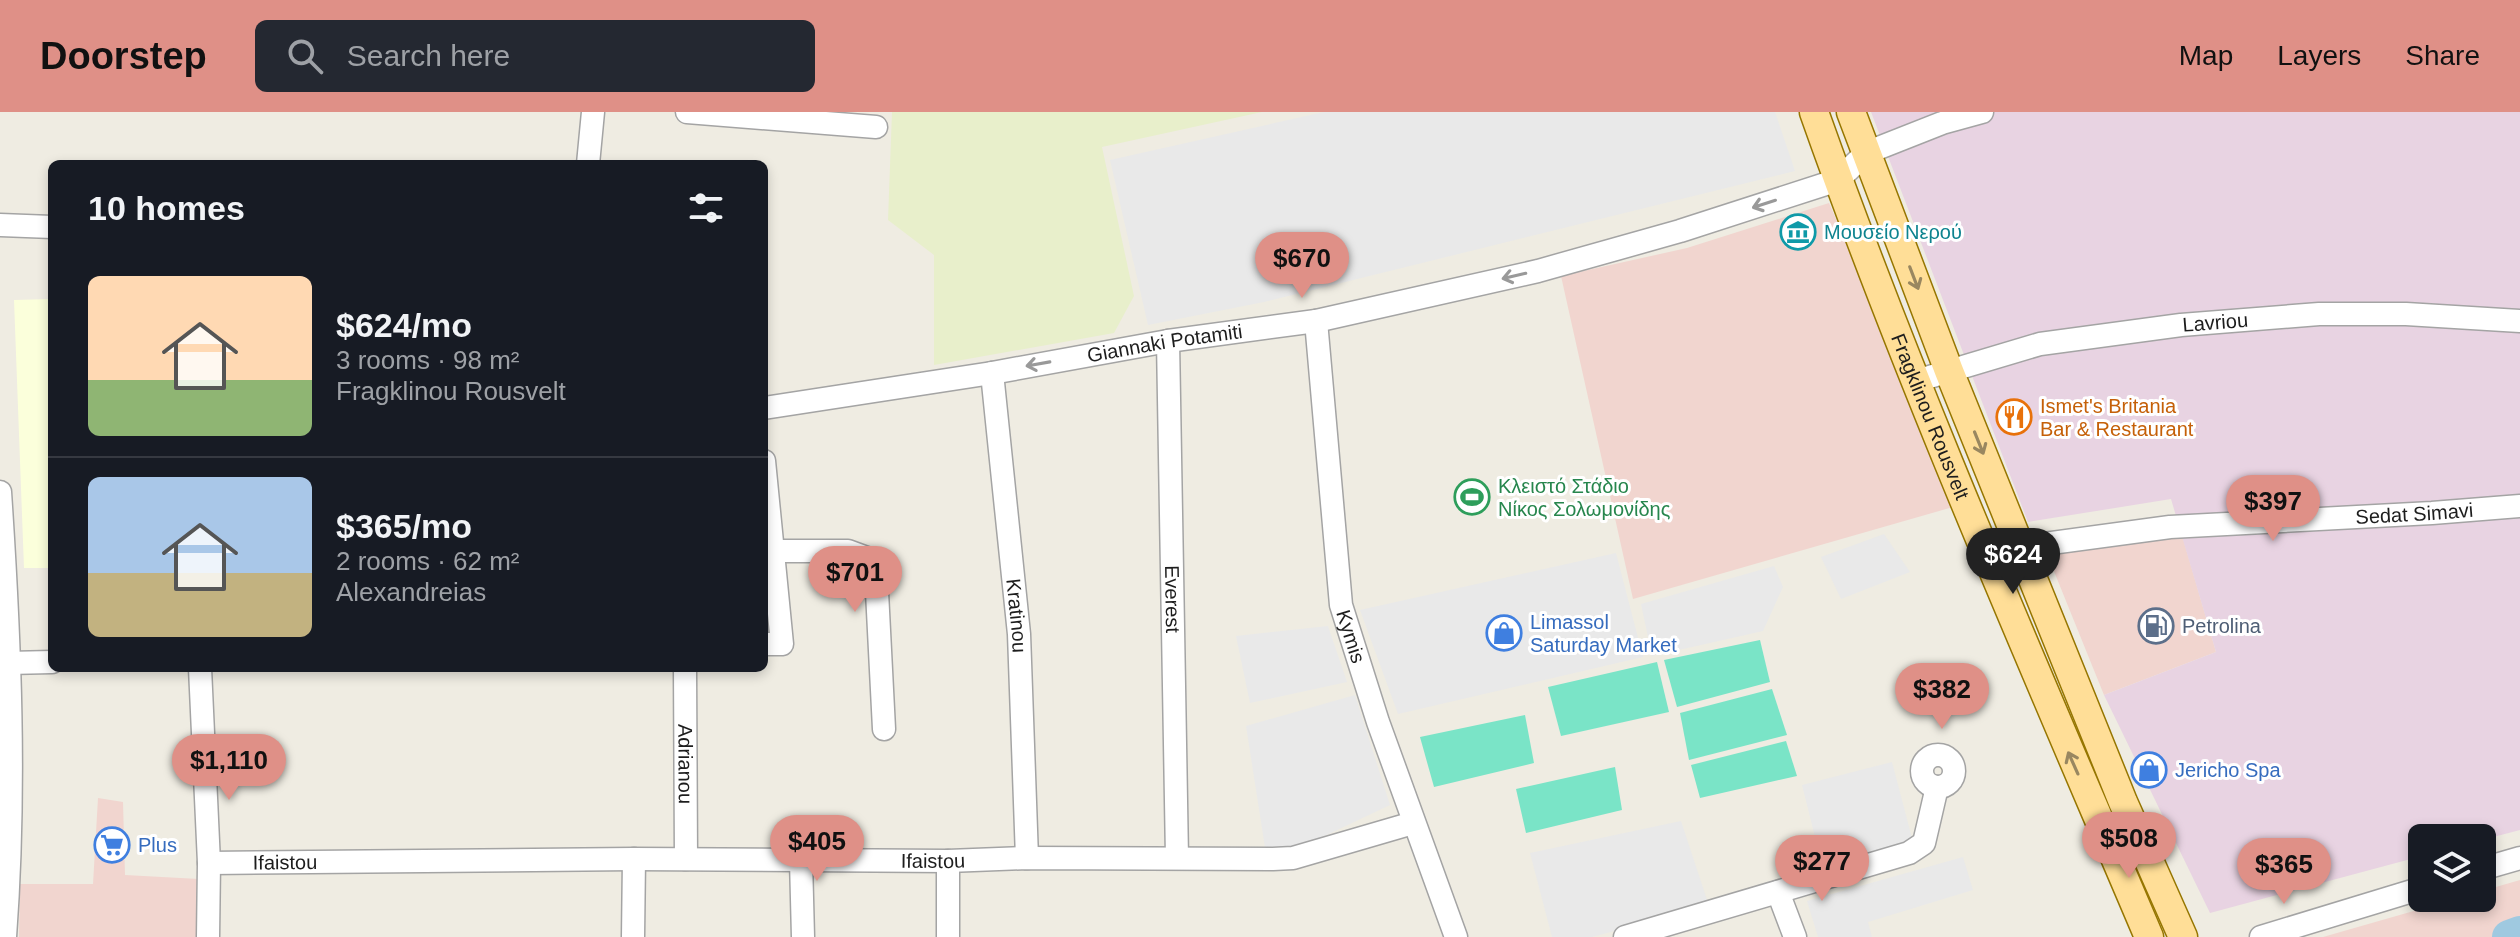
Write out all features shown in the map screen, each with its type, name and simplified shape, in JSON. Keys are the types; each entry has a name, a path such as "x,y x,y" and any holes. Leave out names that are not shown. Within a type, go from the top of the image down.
{"main road":[{"name":"Fragklinou Rousvelt","path":"1814,112 1916,381 2059,730 2149,937"},
{"name":"Fragklinou Rousvelt","path":"1851,112 1949,371 2123,802 2183,937"}],"street":[{"path":"588,160 593,112"},
{"path":"687,112 876,127"},
{"path":"1838,180 1866,153 1942,123 1982,112"},
{"name":"Giannaki Potamiti","path":"768,407 992,373 1168,341 1316,321 1538,271 1680,231 1838,180"},
{"path":"0,225 48,227"},
{"name":"Lavriou","path":"1916,381 2040,344 2181,325 2319,314 2406,314 2520,321"},
{"name":"Kymis","path":"1316,321 1341,605 1413,823 1456,937"},
{"name":"Everest","path":"1168,341 1177,858"},
{"name":"Kratinou","path":"992,373 1019,634 1027,858"},
{"path":"0,492 8,663 5,709 5,937"},
{"path":"768,501 773,551 773,644"},
{"name":"Sedat Simavi","path":"2022,547 2170,527 2520,506"},
{"path":"773,551 848,551 867,558 876,572 884,729"},
{"path":"8,663 48,662"},
{"path":"200,672 209,863 208,937"},
{"name":"Adrianou","path":"685,672 686,859"},
{"path":"1625,937 1919,849 1927,832 1937,787"},
{"name":"Ifaistou","path":"209,863 1293,858 1413,823"},
{"path":"2496,865 2520,858"},
{"path":"633,937 634,859"},
{"path":"801,860 803,937"},
{"path":"948,861 948,937"},
{"path":"1778,892 1795,937"},
{"path":"2261,937 2408,892"}],"shaded area":[{"path":"892,112 1262,112 1102,147 1134,296 1114,333 934,365 934,255 888,220"},
{"path":"1324,112 1775,112 1795,171 1264,302 1148,325 1110,160"},
{"path":"1871,112 2520,112 2520,830 2496,836 2496,824 2408,824 2408,860 2210,913 2104,695 2216,652 2171,499 2028,522"},
{"path":"1829,203 1953,507 1633,599 1561,276 1687,248"},
{"path":"48,299 48,568 24,568 14,300"},
{"path":"1884,534 1910,572 1841,599 1821,557"},
{"path":"2182,535 2216,652 2104,695 2047,554"},
{"path":"1616,553 1643,657 1398,714 1360,610"},
{"path":"1774,566 1783,587 1763,631 1652,656 1641,604"},
{"path":"1328,626 1347,682 1250,703 1236,636"},
{"path":"1355,695 1390,805 1314,841 1266,854 1246,726"},
{"path":"1892,762 1913,842 1822,865 1802,785"},
{"path":"98,798 123,802 125,875 199,879 198,937 19,937 20,884 93,884"},
{"path":"1681,821 1709,906 1592,937 1552,937 1530,853"},
{"path":"1963,857 1973,890 1868,922 1872,937 1818,937 1807,901"},
{"path":"2520,880 2520,929 2496,937 2323,937 2410,912 2496,912 2496,887"}],"green space":[{"path":"1760,640 1770,682 1677,707 1664,660"},
{"path":"1657,662 1669,712 1561,736 1548,687"},
{"path":"1772,689 1787,735 1689,760 1680,713"},
{"path":"1525,715 1534,763 1434,787 1420,737"},
{"path":"1786,741 1797,776 1700,798 1691,765"},
{"path":"1615,767 1622,810 1526,833 1516,789"}],"waterway":[{"path":"2509,937 2520,933"}],"place":[{"name":"Μουσείο Νερού","path":"1798,232"},
{"name":"Ismet's Britania Bar & Restaurant","path":"2014,417"},
{"name":"Κλειστό Στάδιο Νίκος Σολωμονίδης","path":"1472,497"},
{"name":"Petrolina","path":"2156,626"},
{"name":"Limassol Saturday Market","path":"1504,633"},
{"name":"Jericho Spa","path":"2149,770"},
{"name":"Plus","path":"112,845"}]}
